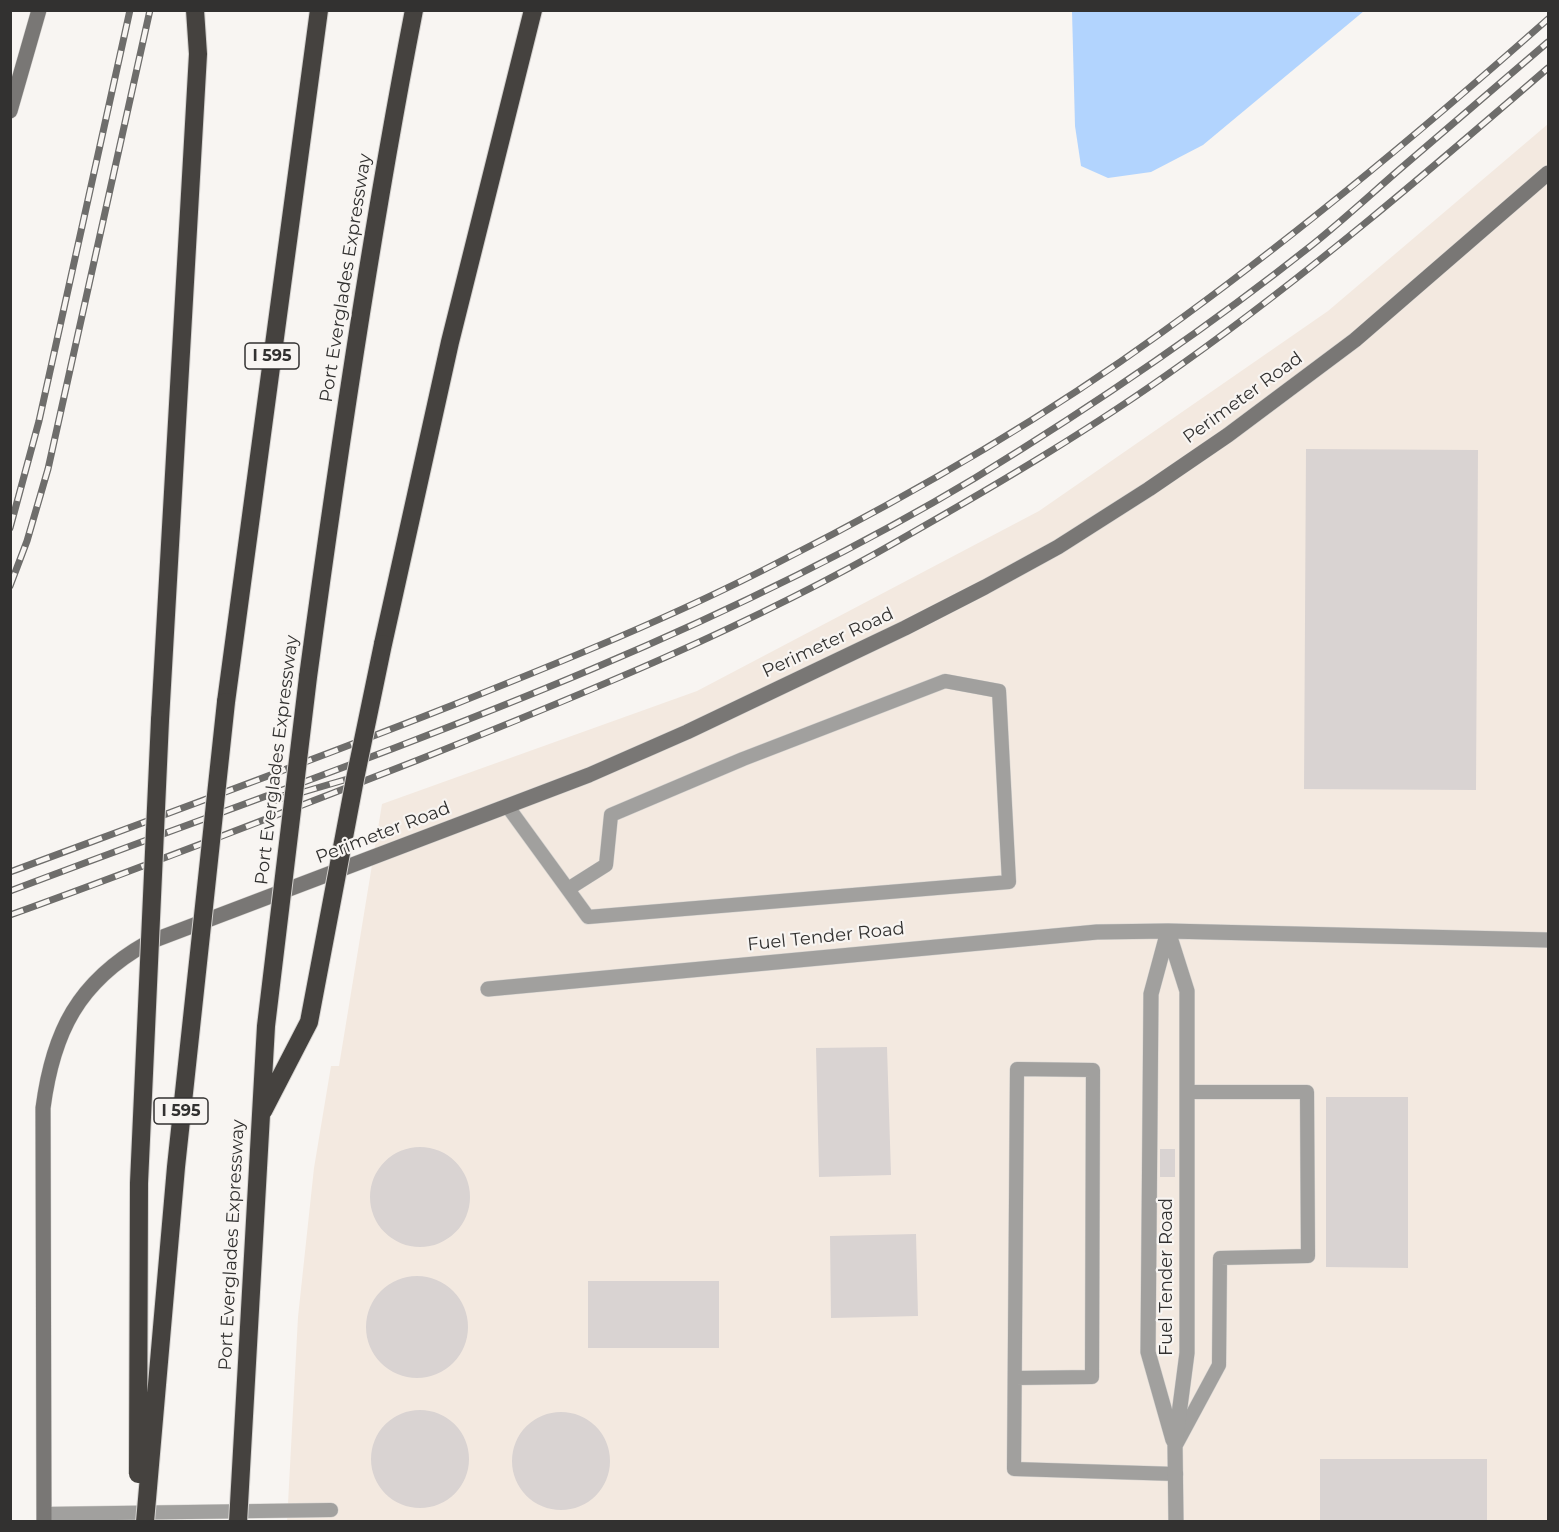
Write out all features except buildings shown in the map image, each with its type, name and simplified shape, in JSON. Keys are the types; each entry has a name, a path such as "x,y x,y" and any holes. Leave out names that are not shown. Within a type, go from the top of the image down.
{"highway":[{"path":"138,1521 139,1183 160,720 198,54 195,10"},
{"name":"I 595","path":"145,1521 178,1144 226,702 319,10"},
{"name":"Port Everglades Expressway","path":"238,1521 266,1026 309,677 356,342 414,10"},
{"path":"260,1118 309,1022 383,644 450,342 533,10"}],"street":[{"path":"10,111 39,10"},
{"name":"Perimeter Road","path":"44,1518 43,1108 53,1051 64,1027 90,986 125,955 147,943 589,775 687,732 905,628 1058,547 1228,435 1355,340 1548,173"},
{"name":"Fuel Tender Road","path":"488,989 1097,932 1168,931 1548,940"},
{"name":"Fuel Tender Road","path":"1168,931 1187,991 1187,1353 1175,1445 1176,1521"},
{"name":"Fuel Tender Road","path":"1168,931 1151,994 1148,1352 1175,1445"}],"lane":[{"path":"508,807 588,917 1009,882 999,691 945,681 742,759 611,815 606,865 568,889"},
{"path":"1015,1378 1092,1377 1093,1070 1017,1069 1014,1469 1176,1474"},
{"path":"1175,1445 1219,1365 1220,1258 1308,1256 1306,1092 1187,1092"},
{"path":"44,1518 331,1510"}],"shaded area":[{"path":"1548,124 1548,1521 287,1522 298,1317 314,1168 331,1066 339,1066 382,804 697,691 1039,511 1328,311"}],"water":[{"path":"1072,10 1364,11 1203,145 1151,172 1108,178 1081,166 1075,126"}],"railway":[{"path":"10,528 39,421 130,10"},
{"path":"10,586 27,541 48,469 150,10"},
{"path":"10,872 343,748 577,655 739,582 878,510 1022,426 1161,333 1359,181 1548,19"},
{"path":"10,891 380,754 502,706 624,656 861,543 1018,451 1147,367 1231,307 1323,236 1548,42"},
{"path":"10,915 112,878 542,710 665,658 845,570 1045,455 1182,364 1323,257 1548,68"},
{"path":"276,800 351,778"}]}
